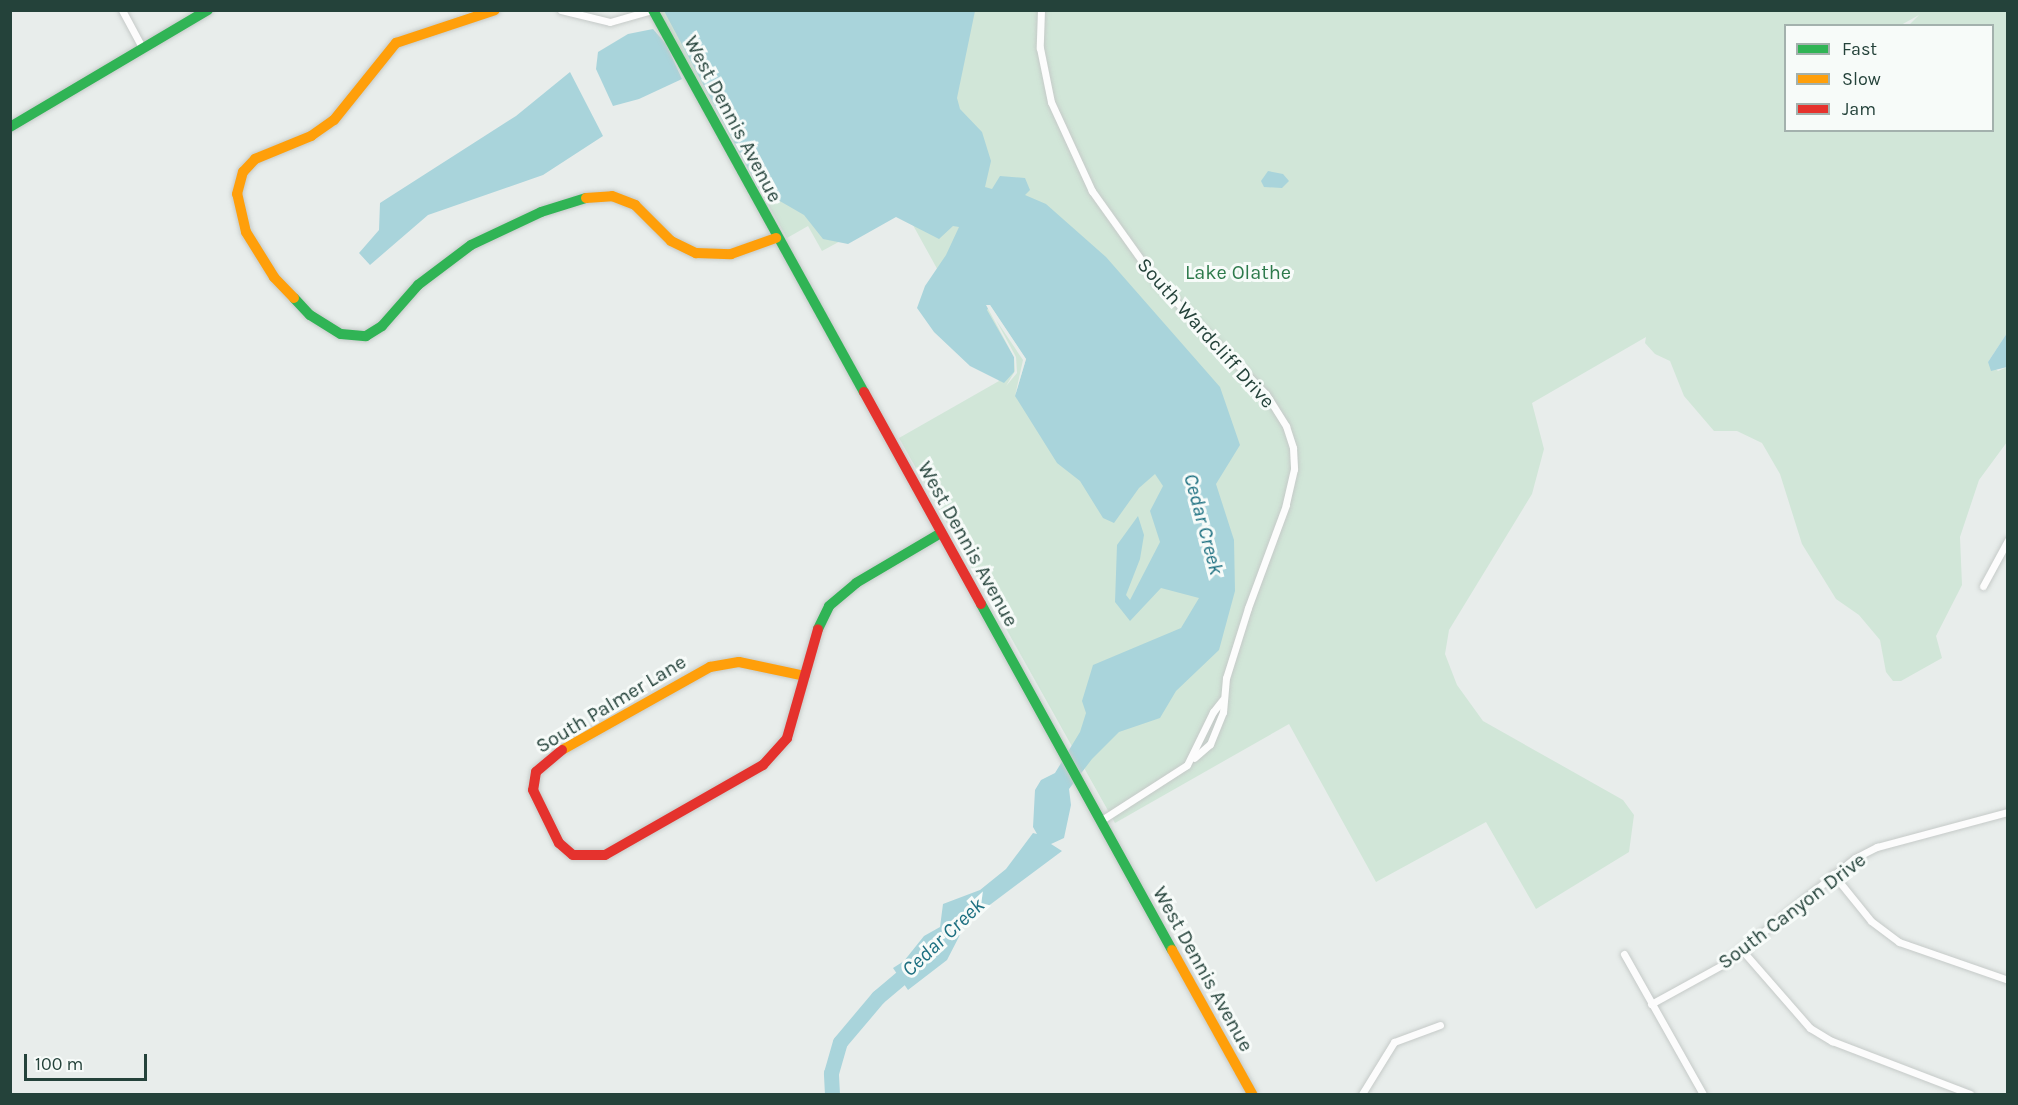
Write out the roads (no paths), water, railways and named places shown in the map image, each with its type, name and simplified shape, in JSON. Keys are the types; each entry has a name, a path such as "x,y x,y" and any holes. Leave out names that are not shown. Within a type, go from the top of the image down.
{"street":[{"path":"122,10 143,49"},
{"path":"10,127 208,10"},
{"path":"495,10 396,43 381,57 334,120 309,137 255,159 243,172 237,194 246,232 274,277 310,315 341,334 366,336 382,326 418,285 471,245 541,213 590,197 612,196 635,205 671,241 696,253 731,254 776,238"},
{"path":"561,10 610,22 635,18 652,10"},
{"name":"West Dennis Avenue","path":"652,10 776,238 1252,1095"},
{"name":"South Wardcliff Drive","path":"1041,10 1040,48 1051,102 1092,191 1157,282 1266,394 1291,441 1294,469 1286,505 1248,608 1223,699 1195,747 1194,758 1177,773 1100,821"},
{"name":"South Palmer Lane","path":"805,676 739,662 710,667 542,764 533,790 559,843 573,855 585,858 613,850 764,765 787,738 805,676 819,626 837,597 941,534"},
{"path":"1983,586 2007,540"},
{"path":"1194,758 1210,744 1224,712 1223,699"},
{"name":"South Canyon Drive","path":"1651,1004 1701,978 1742,949 1833,874 1877,847 2007,812"},
{"path":"1833,874 1871,921 1899,942 2007,980"},
{"path":"1742,949 1810,1028 1832,1041 1970,1095"},
{"path":"1624,954 1703,1095"},
{"path":"1362,1095 1394,1042 1440,1025"}],"water":[{"name":"Lake Olathe","path":"664,11 975,11 957,98 960,109 982,132 991,161 985,187 992,189 1000,176 1025,178 1030,190 1025,195 1046,204 1106,257 1220,387 1240,445 1216,484 1234,540 1235,591 1219,650 1176,691 1160,718 1119,732 1092,759 1069,789 1071,805 1064,838 1051,844 1062,851 975,916 964,927 947,960 908,990 893,968 904,961 924,936 940,927 943,904 980,890 1006,869 1033,833 1037,834 1033,827 1035,790 1041,780 1055,773 1080,732 1086,713 1082,701 1093,665 1181,628 1199,598 1161,588 1130,621 1115,602 1117,545 1138,516 1144,535 1140,559 1126,595 1130,600 1160,542 1150,511 1163,486 1155,474 1139,488 1114,523 1103,518 1080,481 1057,463 1015,396 1026,359 990,305 987,310 1014,357 1014,372 1004,383 970,366 934,332 917,308 925,286 946,255 959,227 953,226 939,239 896,217 848,244 823,239 804,215 759,189"},
{"path":"653,29 666,44 682,79 639,99 613,106 596,69 598,52 628,34"},
{"path":"570,72 603,136 543,175 428,215 370,265 359,253 379,230 380,203 516,116"},
{"path":"1268,171 1283,174 1289,181 1282,188 1264,187 1261,181"},
{"path":"2007,333 2007,367 1991,371 1988,362"}],"waterway":[{"name":"Cedar Creek","path":"832,1094 831,1073 840,1042 878,997 916,965"}]}
